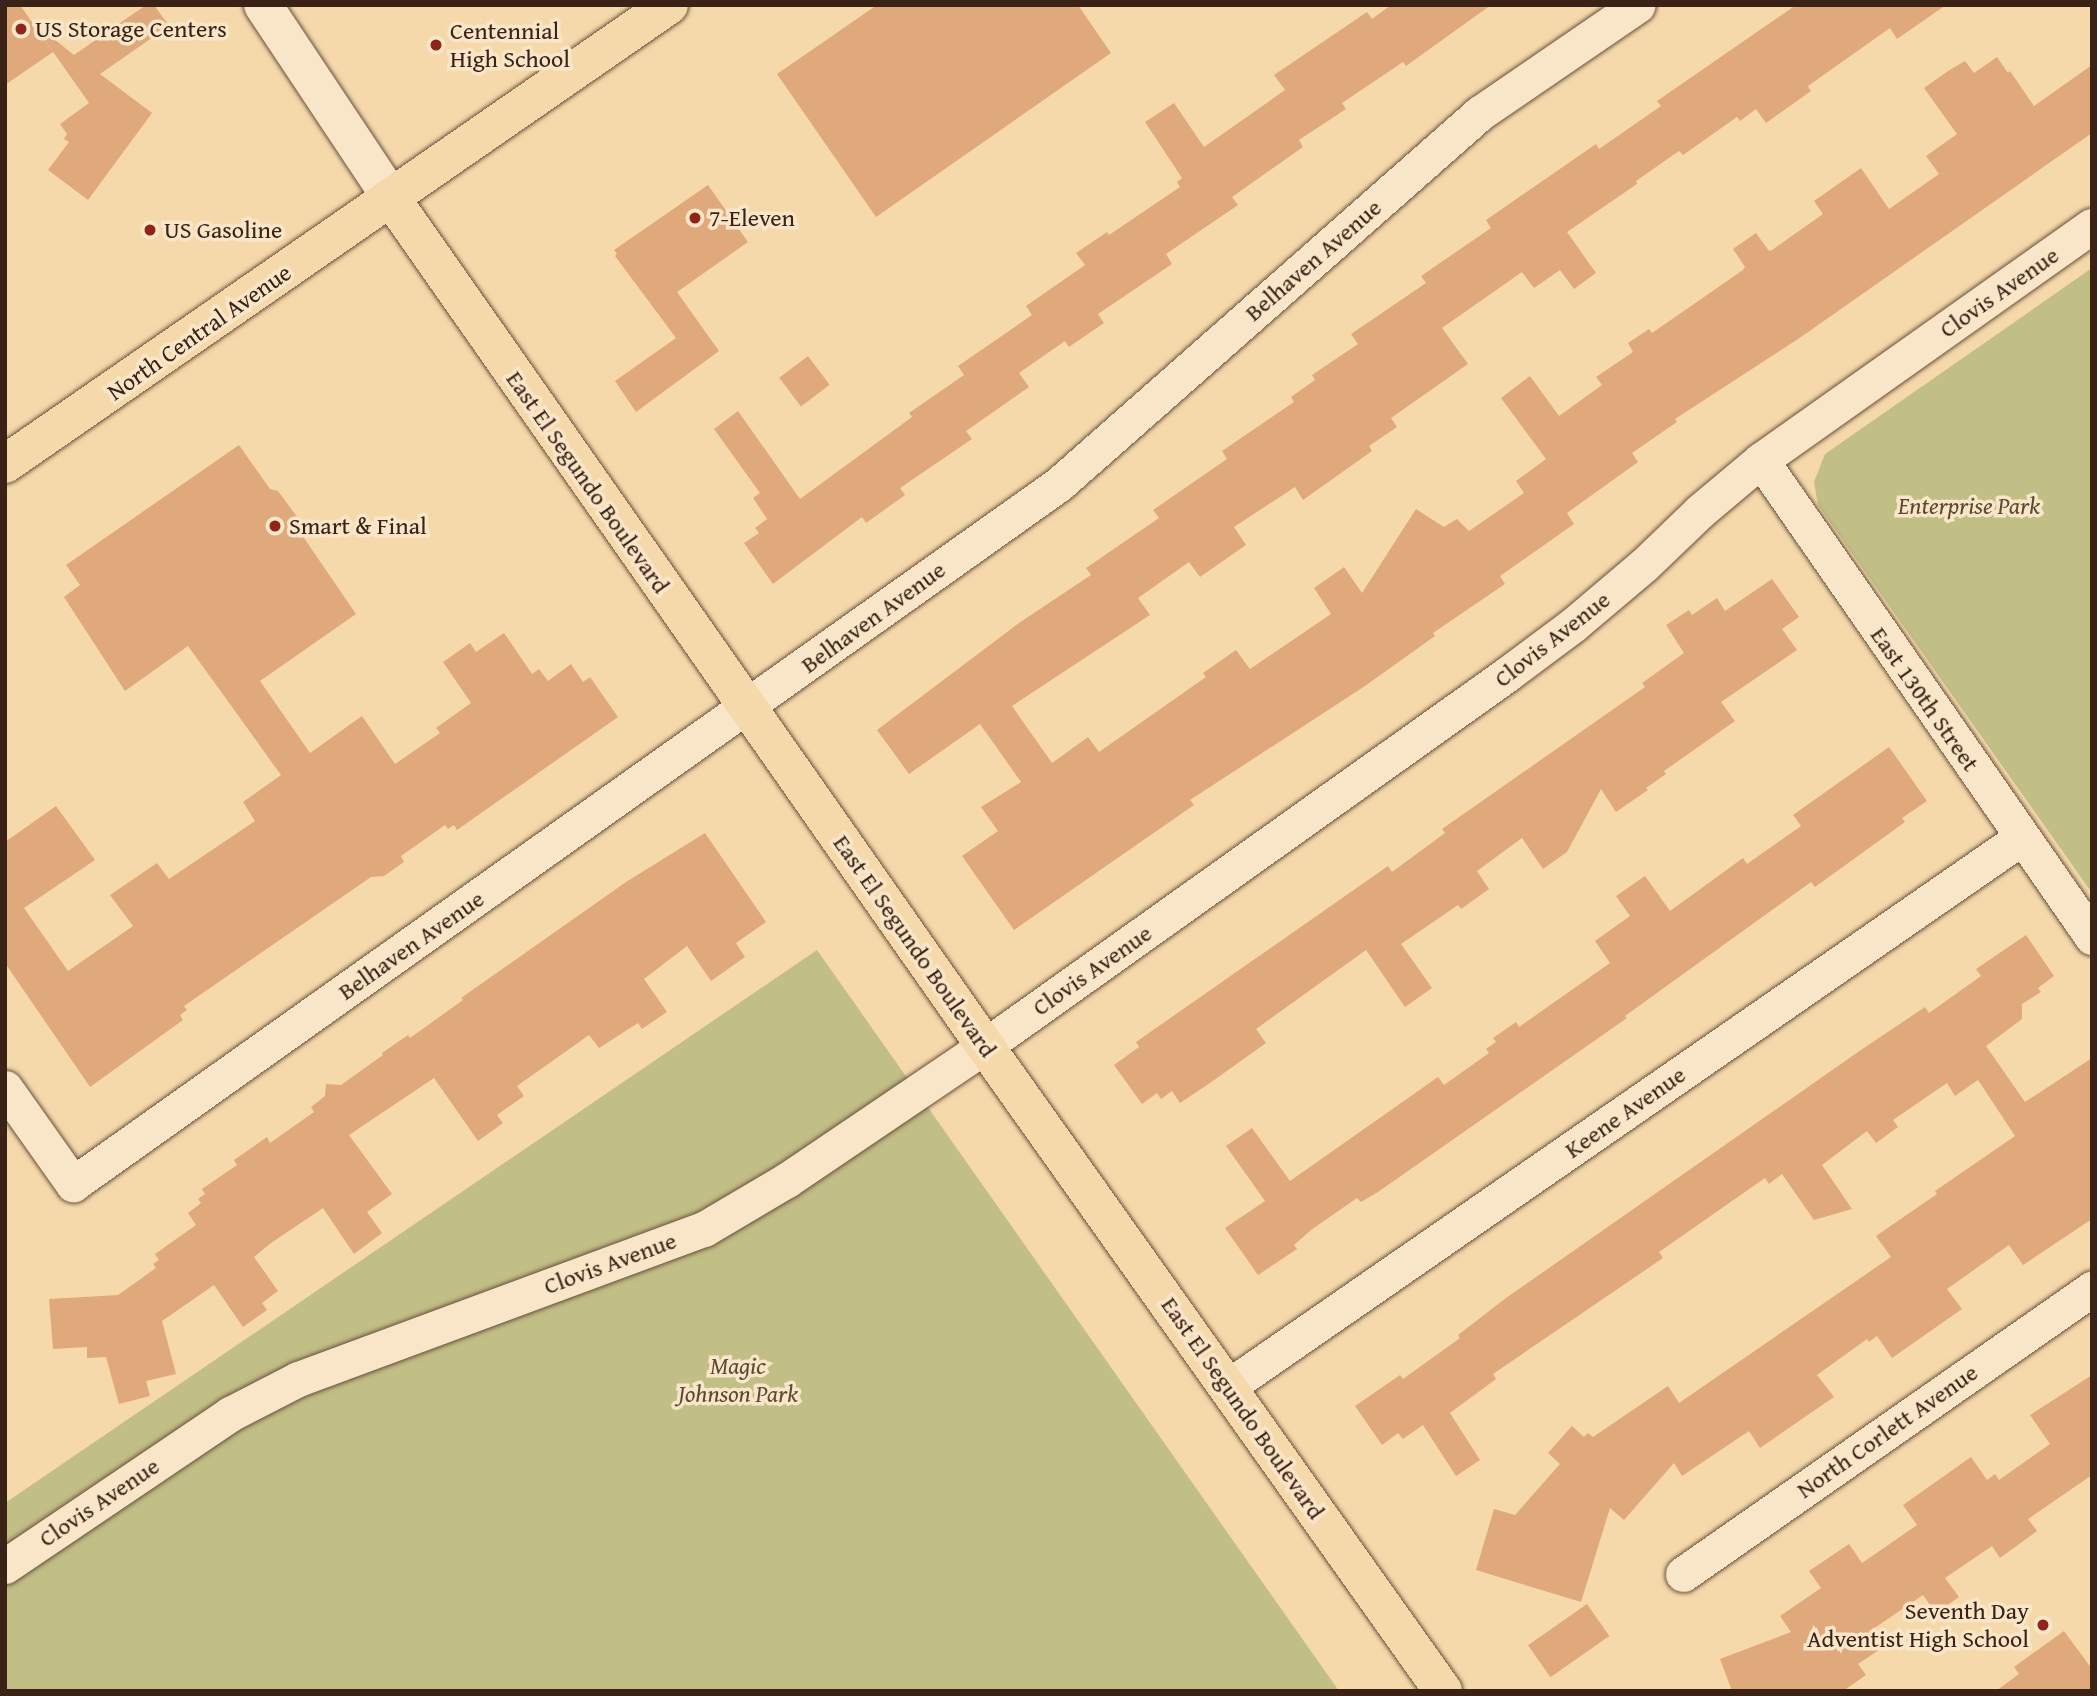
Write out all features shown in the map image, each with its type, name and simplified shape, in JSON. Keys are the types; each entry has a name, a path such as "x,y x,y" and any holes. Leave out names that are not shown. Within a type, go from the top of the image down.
{"main road":[{"path":"263,5 391,198"},
{"name":"North Central Avenue","path":"5,464 669,5"},
{"name":"East El Segundo Boulevard","path":"391,198 985,1046 1443,1691"}],"street":[{"name":"Belhaven Avenue","path":"5,1088 73,1184 1059,484 1480,113 1638,5"},
{"name":"Clovis Avenue","path":"5,1566 230,1414 298,1379 704,1229 787,1181 985,1046 1573,625 1760,460 2092,226"},
{"name":"East 130th Street","path":"1760,460 2092,937"},
{"name":"Keene Avenue","path":"1229,1386 2021,838"},
{"name":"North Corlett Avenue","path":"1683,1574 2092,1289"}],"green space":[{"name":"Enterprise Park","path":"2092,268 2092,893 1818,505 1814,482 1825,454"},
{"name":"Magic Johnson Park","path":"817,950 1339,1691 5,1691 5,1503"}],"building":[{"name":"US Storage Centers","path":"5,5 20,5 53,52 5,85"},
{"path":"146,5 154,5 169,26 100,74 152,113 88,200 48,170 69,142 64,139 67,134 60,124 89,103 44,39 49,35 74,55"},
{"path":"877,5 1078,5 1111,53 876,217 777,74"},
{"path":"1391,5 1491,5 1406,66 1403,62 1342,103 1346,109 1299,140 1303,147 1232,197 1238,205 1166,254 1172,264 1098,314 1104,323 1069,347 1065,341 1019,373 1029,387 966,431 972,439 900,488 905,495 866,523 862,517 773,584 744,543 759,533 755,528 767,519 753,498 760,493 714,429 738,411 800,499 912,417 909,413 964,375 958,366 1032,315 1026,306 1085,265 1076,253 1107,232 1109,235 1180,187 1177,182 1182,178 1145,122 1174,103 1204,147 1285,90 1274,75 1367,12 1372,19"},
{"path":"1796,5 1946,5 1897,39 1890,28 1808,86 1811,91 1766,123 1756,109 1740,121 1737,117 1683,155 1679,151 1636,181 1637,184 1567,232 1596,273 1574,289 1560,270 1534,288 1522,272 1442,328 1468,364 1391,418 1397,427 1369,446 1372,451 1303,500 1295,487 1234,527 1246,545 1200,577 1189,562 1138,598 1150,615 1012,706 1052,763 1088,737 1099,752 1206,677 1203,673 1236,650 1250,669 1331,614 1314,588 1344,567 1362,593 1416,509 1444,527 1457,519 1469,531 1524,493 1516,481 1546,459 1501,398 1530,376 1559,416 1602,385 1596,377 1633,352 1628,343 1649,329 1652,333 1743,270 1745,267 1733,249 1756,233 1769,251 1772,250 1823,214 1814,201 1861,168 1889,209 1939,174 1926,156 1957,134 1924,88 1948,71 1965,61 1974,73 1997,57 2034,106 2092,65 2092,133 1801,337 1675,419 1677,422 1632,453 1638,462 1567,513 1574,524 1500,576 1505,584 1433,633 1435,636 1365,686 1190,800 1194,805 1014,930 962,856 998,831 981,807 1021,782 980,724 909,774 877,730 1019,623 1091,575 1086,568 1159,518 1153,510 1227,459 1222,451 1294,402 1291,397 1315,380 1312,375 1358,344 1351,334 1426,283 1421,276 1491,228 1486,220 1596,144 1599,149 1661,106 1657,101"},
{"path":"708,185 748,242 677,292 719,351 636,412 615,381 676,338 615,256 617,254 614,250"},
{"path":"808,356 830,385 801,406 779,378"},
{"path":"239,445 270,489 278,491 306,529 304,538 356,614 260,681 310,753 362,716 395,764 440,733 436,728 471,703 443,662 470,643 476,652 504,633 532,674 539,669 548,681 571,664 583,682 590,677 618,717 457,830 454,825 448,829 445,825 401,856 404,862 384,876 371,877 184,1006 187,1010 180,1015 183,1020 90,1087 5,963 5,842 56,806 95,860 24,908 68,971 133,926 110,895 157,863 169,879 255,821 243,802 281,775 188,646 125,691 64,597 80,585 66,565"},
{"path":"1772,579 1799,617 1782,629 1797,650 1721,702 1735,721 1664,771 1666,774 1646,788 1648,790 1616,812 1601,789 1567,852 1543,869 1522,838 1477,871 1489,889 1461,909 1458,905 1401,944 1432,988 1405,1007 1366,950 1256,1029 1266,1043 1210,1083 1180,1103 1172,1091 1161,1099 1157,1093 1142,1104 1114,1065 1139,1047 1136,1042 1388,866 1392,872 1445,833 1442,829 1645,687 1642,683 1684,653 1666,625 1689,610 1692,615 1717,598 1725,611"},
{"path":"1889,747 1927,801 1902,818 1905,822 1815,887 1811,882 1625,1016 1627,1018 1378,1192 1361,1202 1357,1198 1311,1230 1294,1245 1297,1249 1258,1275 1225,1228 1265,1201 1226,1146 1252,1128 1290,1181 1438,1077 1444,1085 1489,1053 1486,1049 1496,1042 1493,1038 1516,1022 1519,1027 1610,963 1595,941 1630,916 1616,896 1645,876 1670,911 1743,858 1747,864 1801,826 1793,815"},
{"path":"705,833 766,922 736,943 745,957 711,981 687,946 644,979 667,1012 642,1029 638,1023 599,1048 589,1035 517,1086 524,1096 497,1115 503,1123 478,1141 434,1078 349,1135 392,1194 367,1212 382,1233 354,1254 323,1208 271,1243 254,1257 278,1291 262,1303 267,1310 243,1327 214,1285 162,1321 176,1374 146,1381 150,1396 119,1404 106,1357 87,1358 87,1347 53,1349 49,1299 118,1295 156,1268 153,1264 159,1260 155,1254 196,1225 188,1213 201,1203 198,1199 205,1194 202,1189 237,1165 234,1160 267,1137 270,1143 314,1112 311,1107 325,1096 326,1084 341,1085 383,1055 382,1053 408,1035 410,1038 463,1000 461,998 626,882"},
{"path":"2026,935 2054,976 2038,988 2041,992 2022,1004 2022,1019 1986,1046 2025,1102 2092,1058 2092,1219 2023,1265 2009,1245 1947,1289 1962,1309 1892,1358 1877,1336 1869,1342 1867,1339 1817,1375 1834,1397 1760,1448 1749,1431 1682,1476 1674,1463 1624,1520 1610,1508 1581,1602 1476,1570 1494,1509 1515,1515 1560,1464 1548,1453 1572,1426 1584,1437 1588,1433 1593,1437 1668,1386 1679,1403 1891,1257 1876,1236 2015,1136 1978,1080 1955,1096 1947,1083 1893,1120 1898,1127 1876,1143 1867,1131 1822,1165 1852,1209 1814,1220 1782,1174 1769,1184 1765,1178 1659,1252 1663,1258 1493,1374 1496,1379 1450,1413 1480,1460 1456,1476 1423,1425 1403,1439 1398,1433 1382,1445 1355,1406 1400,1375 1403,1379 1460,1338 1458,1335 1506,1298 1858,1052 1925,1007 1929,1013 1981,976 1976,969"},
{"path":"2092,1375 2092,1475 2028,1519 2037,1531 2000,1558 1992,1546 1945,1578 1959,1597 1936,1613 1923,1595 1873,1629 1885,1646 1858,1664 1866,1675 1843,1691 1732,1691 1720,1659 1791,1632 1780,1616 1821,1588 1809,1571 1849,1544 1862,1563 1917,1525 1903,1505 1971,1457 1987,1480 1995,1474 1999,1480 2050,1444 2030,1415"},
{"path":"1587,1604 1609,1636 1550,1677 1528,1645"},
{"path":"2064,1631 2092,1669 2092,1691 1996,1691 2019,1674 2014,1667"}],"place":[{"name":"US Storage Centers","path":"21,29"},
{"name":"Centennial High School","path":"436,45"},
{"name":"7-Eleven","path":"695,218"},
{"name":"US Gasoline","path":"150,230"},
{"name":"Smart & Final","path":"275,526"},
{"name":"Seventh Day Adventist High School","path":"2043,1625"}]}
